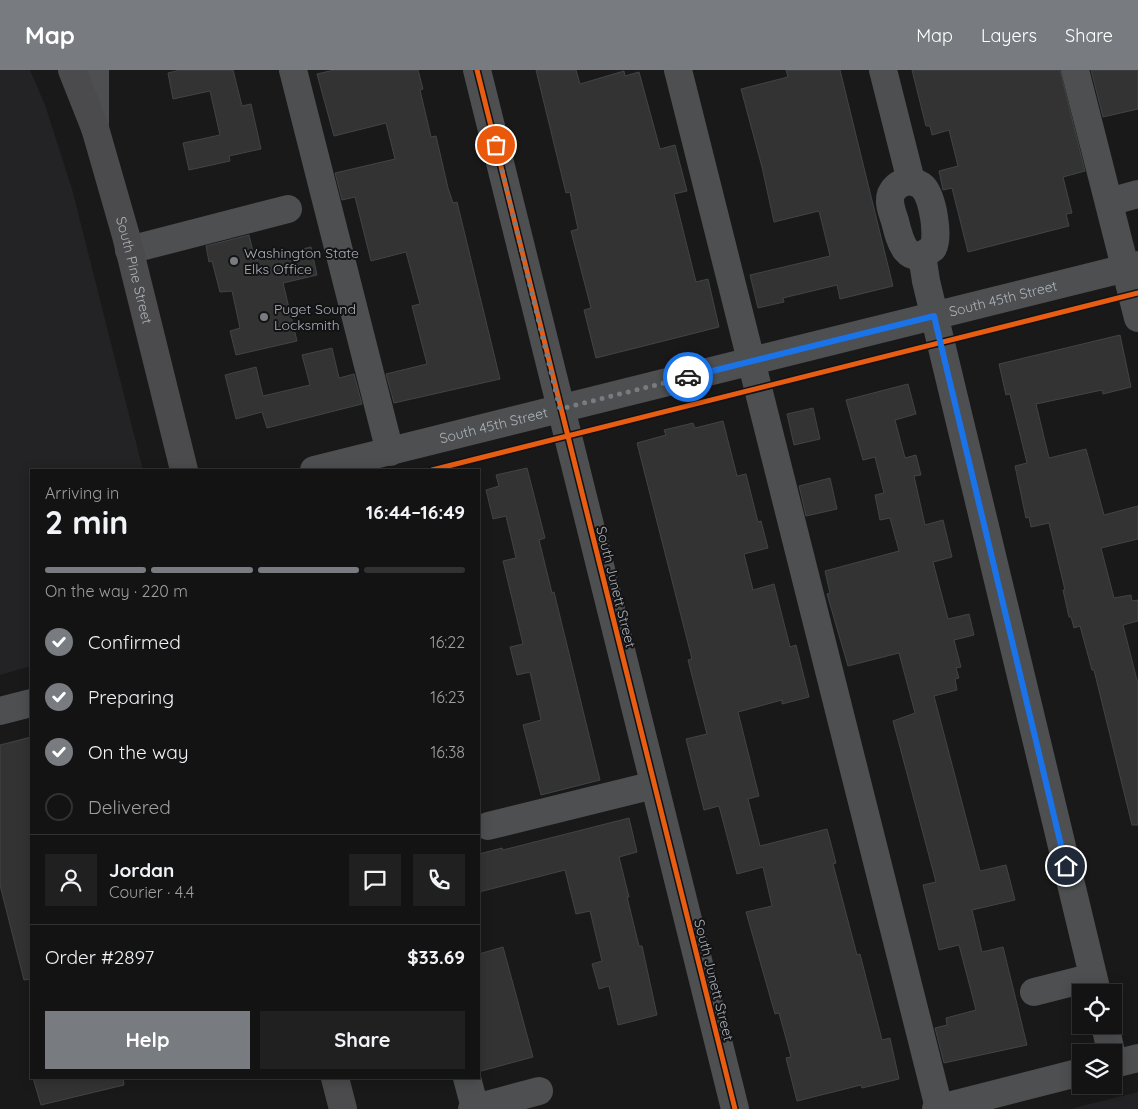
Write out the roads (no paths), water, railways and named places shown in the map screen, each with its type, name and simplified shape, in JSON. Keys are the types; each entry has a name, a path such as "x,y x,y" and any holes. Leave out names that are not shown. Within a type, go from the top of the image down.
{"main road":[{"path":"72,70 95,128"},
{"name":"South Pine Street","path":"95,128 129,250 184,469"},
{"path":"335,1079 343,1109"}],"street":[{"name":"South Pine Street","path":"95,70 95,128"},
{"path":"293,70 390,452"},
{"name":"South Junett Street","path":"477,70 734,1109"},
{"path":"678,70 937,1109 1072,1074"},
{"path":"883,70 911,181"},
{"path":"1075,70 1109,202 1132,267 1138,318"},
{"path":"911,181 924,188 928,195 936,232 933,248 922,255 910,254 904,249 890,202 894,188 901,183 911,181"},
{"path":"1109,202 1138,194"},
{"path":"129,250 288,209"},
{"path":"922,255 934,316 1095,984"},
{"name":"South 45th Street","path":"318,469 1132,267"},
{"path":"0,711 30,703"},
{"path":"488,826 654,784"},
{"path":"1034,992 1072,988"},
{"path":"1122,1062 1138,1058"},
{"path":"467,1079 474,1109 539,1091"}],"place":[{"name":"Washington State Elks Office","path":"234,261"},
{"name":"Puget Sound Locksmith","path":"264,317"}]}
